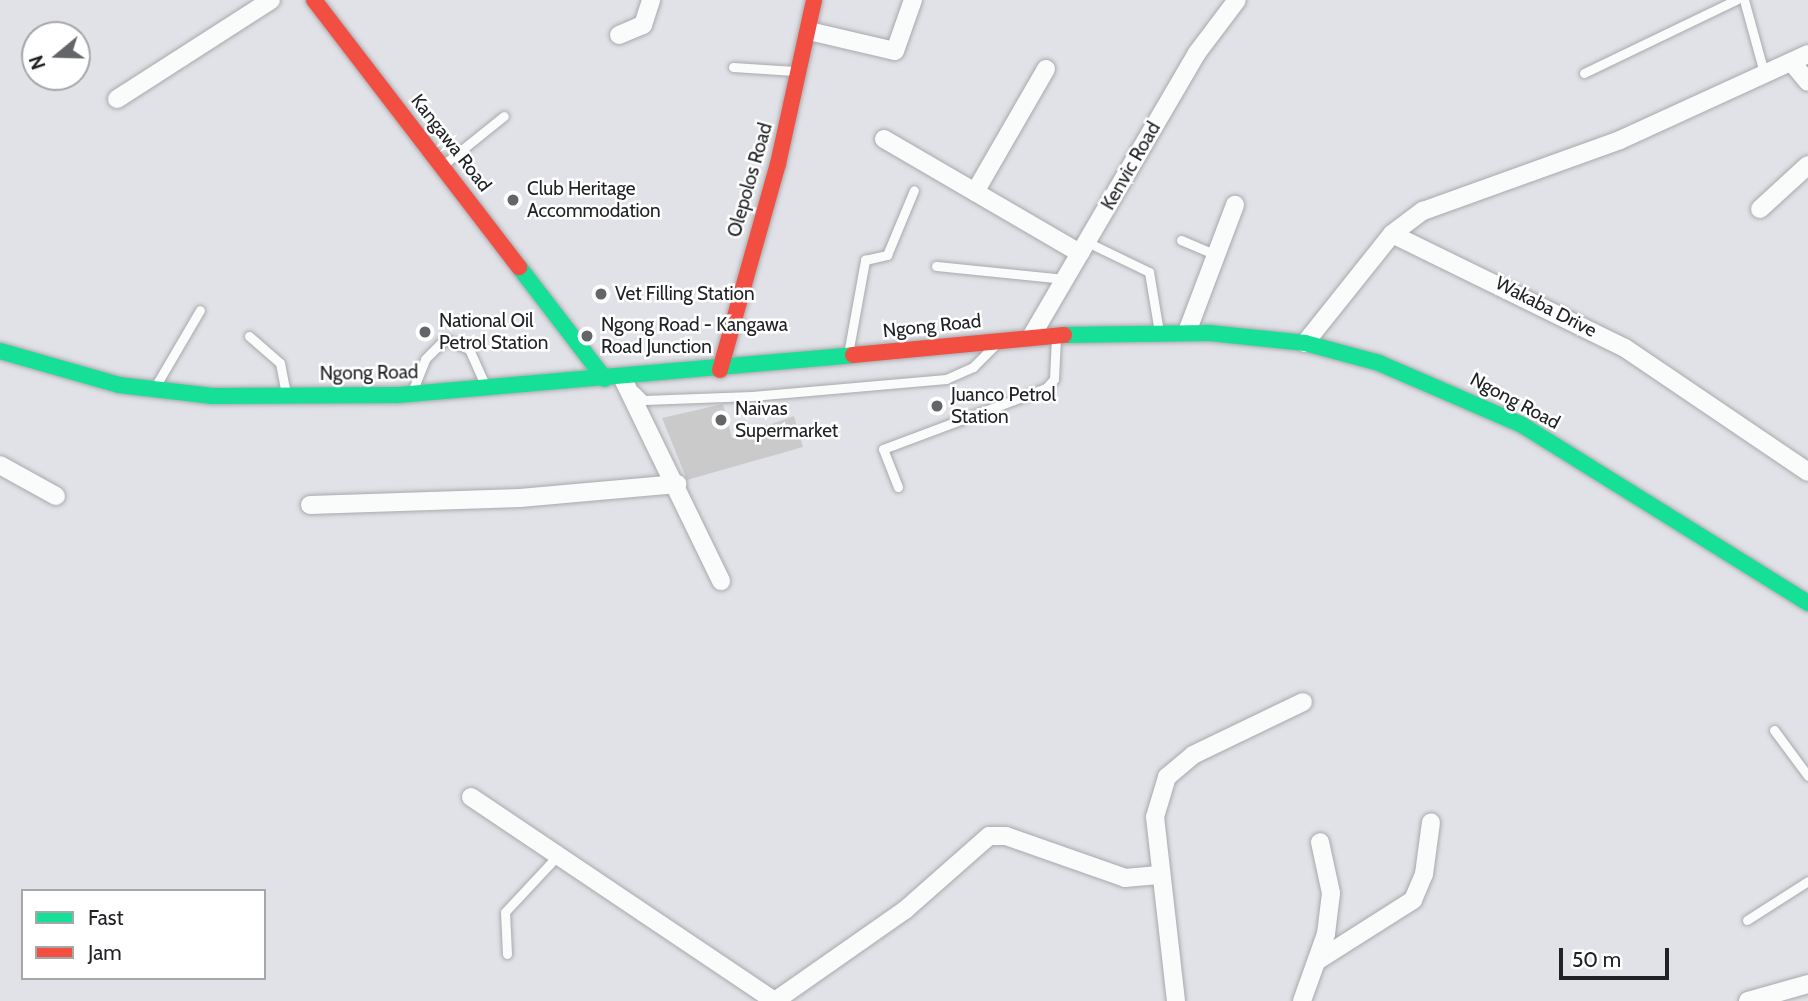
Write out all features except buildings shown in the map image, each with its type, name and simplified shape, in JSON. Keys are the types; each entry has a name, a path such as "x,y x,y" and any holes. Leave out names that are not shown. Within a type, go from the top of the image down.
{"main road":[{"name":"Olepolos Road","path":"720,370 800,71 814,0"},
{"name":"Kangawa Road","path":"323,3 442,166 614,378"},
{"name":"Ngong Road","path":"0,351 154,389 286,396 412,394 720,370 1056,335 1187,332 1306,343 1390,367 1522,425 1808,603"}],"street":[{"path":"117,99 271,0"},
{"path":"620,35 643,26 651,0"},
{"path":"809,31 895,51 913,0"},
{"name":"Kenvic Road","path":"1031,337 1197,53 1237,0"},
{"path":"1306,343 1392,234 1423,211 1620,140 1765,78 1800,59 1808,82"},
{"path":"975,192 1046,69"},
{"path":"884,139 975,192 1084,247"},
{"path":"1760,209 1808,164"},
{"path":"1187,332 1235,205"},
{"name":"Wakaba Drive","path":"1392,234 1625,348 1808,472"},
{"path":"614,378 677,484 721,581"},
{"path":"0,465 56,496"},
{"path":"310,505 520,498 677,484"},
{"path":"1176,1001 1159,875 1155,817 1167,777 1215,743 1303,702"},
{"path":"471,797 560,852 775,1001 905,910 989,836 1006,836 1125,878 1159,875"},
{"path":"1317,961 1413,900 1424,874 1431,822"},
{"path":"1302,1001 1317,961 1331,893 1320,842"},
{"path":"1748,1001 1808,984"}],"lane":[{"path":"1584,73 1736,0"},
{"path":"1744,0 1765,78"},
{"path":"733,67 800,71"},
{"path":"442,166 504,116"},
{"path":"848,356 865,260 887,255 914,190"},
{"path":"1181,240 1216,255"},
{"path":"1084,247 1149,272 1158,332"},
{"path":"936,266 1065,279"},
{"path":"154,389 169,354 200,310"},
{"path":"898,486 883,449 1046,388 1054,379 1056,335"},
{"path":"249,336 280,363 286,396"},
{"path":"412,394 425,359 445,339 469,348 487,388"},
{"path":"614,378 644,400 932,380 973,367 1000,340"},
{"path":"1774,730 1808,776"},
{"path":"507,954 505,912 560,852"},
{"path":"1747,920 1808,881"}],"traffic: fast":[{"path":"519,267 605,379"},
{"path":"1064,335 1209,333 1305,343 1379,363 1522,425 1808,603"},
{"path":"0,351 119,385 212,396 398,395 853,355"}],"traffic: jam":[{"path":"314,0 519,267"},
{"path":"720,370 778,164 814,0"},
{"path":"853,355 1064,335"}],"place":[{"name":"Club Heritage Accommodation","path":"513,200"},
{"name":"Vet Filling Station","path":"601,294"},
{"name":"National Oil Petrol Station","path":"425,332"},
{"name":"Ngong Road - Kangawa Road Junction","path":"587,336"},
{"name":"Juanco Petrol Station","path":"937,406"},
{"name":"Naivas Supermarket","path":"721,420"}]}
